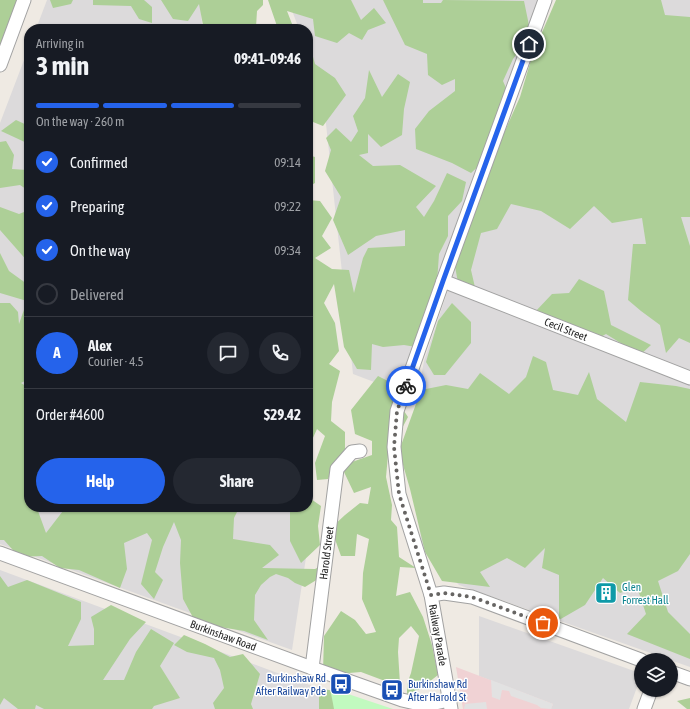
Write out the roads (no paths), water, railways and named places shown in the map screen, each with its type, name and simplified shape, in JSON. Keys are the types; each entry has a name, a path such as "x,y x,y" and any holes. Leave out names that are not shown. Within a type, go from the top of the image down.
{"street":[{"path":"0,65 24,0"},
{"name":"Railway Parade","path":"450,704 431,595 399,494 394,447 397,411 545,0"},
{"name":"Cecil Street","path":"443,281 690,378"},
{"name":"Harold Street","path":"312,668 337,469 352,452 360,451"},
{"name":"Burkinshaw Road","path":"0,553 402,700 420,704 450,704"},
{"path":"431,595 444,593 472,597 634,657"},
{"path":"678,674 690,678"},
{"path":"644,709 648,697"}],"place":[{"name":"Glen Forrest Hall","path":"606,593"},
{"name":"Burkinshaw Rd After Railway Pde","path":"341,684"},
{"name":"Burkinshaw Rd After Harold St","path":"392,690"}]}
